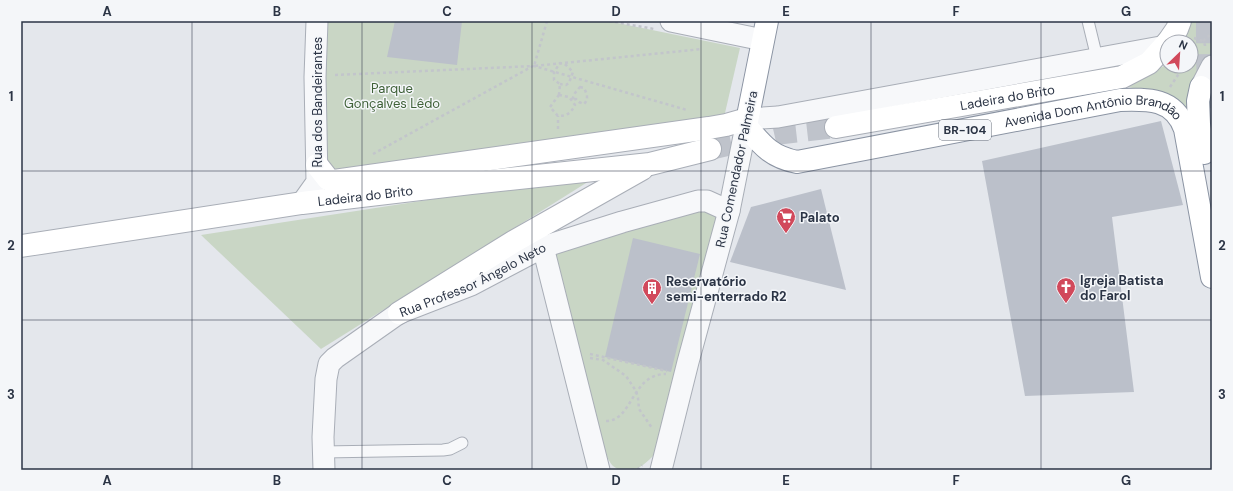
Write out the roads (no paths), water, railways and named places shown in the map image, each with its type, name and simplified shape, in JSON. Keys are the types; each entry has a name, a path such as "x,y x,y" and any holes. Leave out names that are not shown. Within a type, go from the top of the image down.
{"main road":[{"name":"Ladeira do Brito","path":"1173,34 1180,22"},
{"name":"Rua Comendador Palmeira","path":"746,122 765,31"},
{"name":"Ladeira do Brito","path":"836,127 1122,77 1149,63 1159,52"},
{"path":"1202,87 1198,101 1199,124 1212,200"},
{"name":"Avenida Dom Antônio Brandão","path":"746,122 759,142 773,154 786,160 797,162 1120,100 1136,99 1159,102 1172,109 1181,119 1185,128 1212,270"},
{"name":"Ladeira do Brito","path":"317,174 334,182 746,122"},
{"name":"Ladeira do Brito","path":"21,246 302,203 650,164 710,149"},
{"path":"399,313 513,242 650,164"}],"street":[{"name":"Rua dos Bandeirantes","path":"302,203 317,174 315,76 317,21"},
{"path":"664,25 765,31"},
{"path":"746,122 1159,46"},
{"path":"1202,87 1212,66"},
{"name":"Rua Comendador Palmeira","path":"658,459 729,211 746,122"},
{"name":"Rua dos Bandeirantes","path":"317,174 333,199"},
{"name":"Rua Professor Ângelo Neto","path":"323,461 326,379 329,364 335,358 399,313 471,285 543,247 622,222 698,201 707,201 729,211"},
{"path":"543,247 597,461 613,470"}],"lane":[{"path":"1088,21 1097,58"},
{"path":"323,461 450,450 462,443"}],"tunnel":[{"path":"1207,21 1208,76 1212,108"},
{"path":"710,149 775,134 836,127"}],"place":[{"name":"Palato","path":"786,234"},
{"name":"Igreja Batista do Farol","path":"1066,304"},
{"name":"Reservatório semi-enterrado R2","path":"652,305"}],"park label":[{"name":"Parque Gonçalves Lêdo","path":"392,96"}]}
